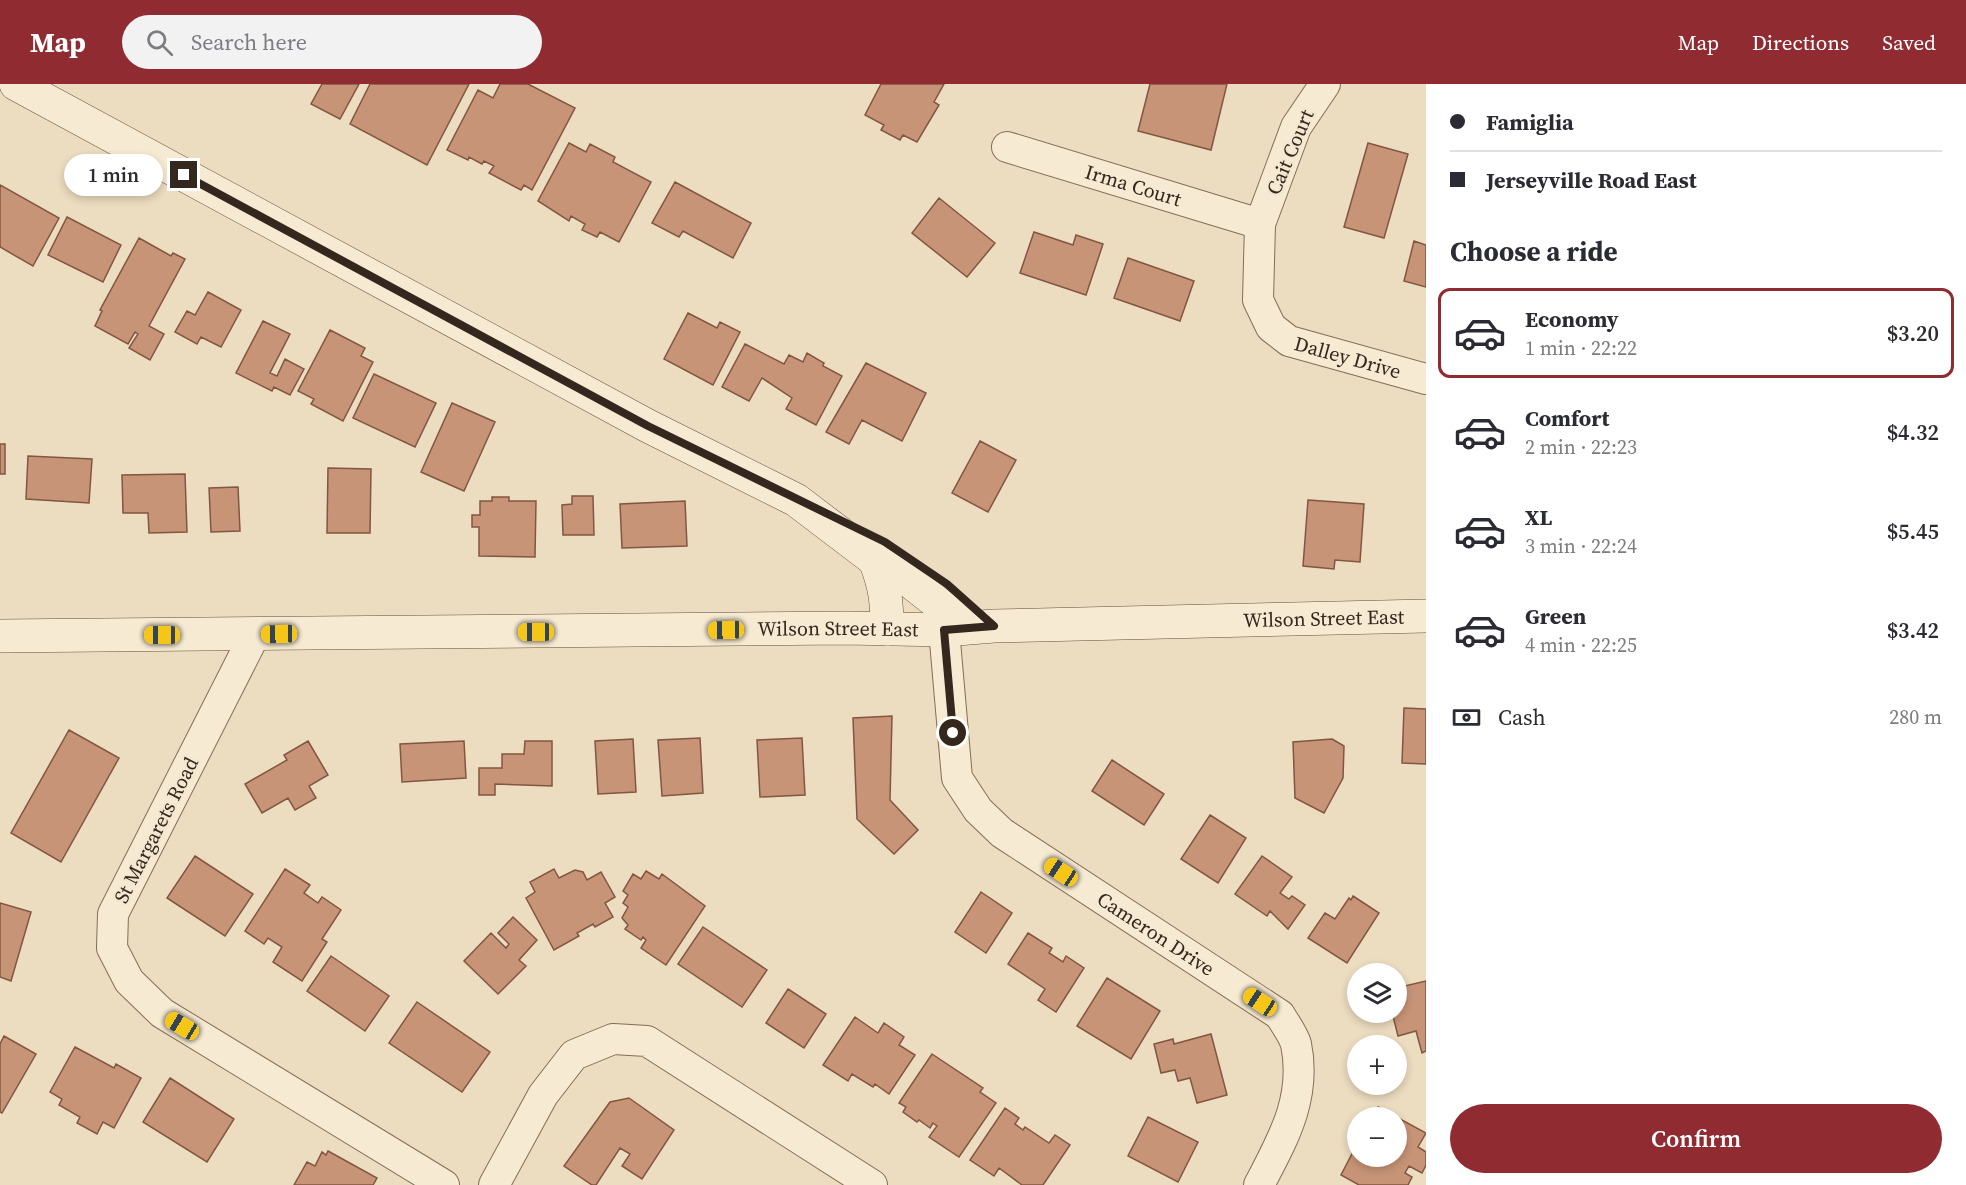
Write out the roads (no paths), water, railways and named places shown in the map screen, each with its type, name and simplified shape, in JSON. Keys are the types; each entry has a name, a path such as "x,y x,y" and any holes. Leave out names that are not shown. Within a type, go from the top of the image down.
{"main road":[{"path":"16,84 648,426 885,542 947,584 969,628"},
{"path":"796,500 875,561 912,583 969,628"},
{"path":"875,561 884,583 888,604 887,629"},
{"name":"Wilson Street East","path":"0,636 969,628 1426,616"}],"street":[{"name":"Cait Court","path":"1260,224 1296,127 1317,92 1325,84"},
{"name":"Irma Court","path":"1007,147 1260,224"},
{"name":"Dalley Drive","path":"1260,224 1258,300 1271,327 1289,341 1426,379"},
{"name":"Cameron Drive","path":"969,628 957,778 978,810 1002,833 1280,1015 1295,1042 1298,1084 1290,1126 1259,1185"},
{"name":"St Margarets Road","path":"255,634 113,914 112,948 129,981 162,1013 444,1185"},
{"path":"494,1185 543,1095 574,1055 613,1039 647,1041 872,1185"}]}
